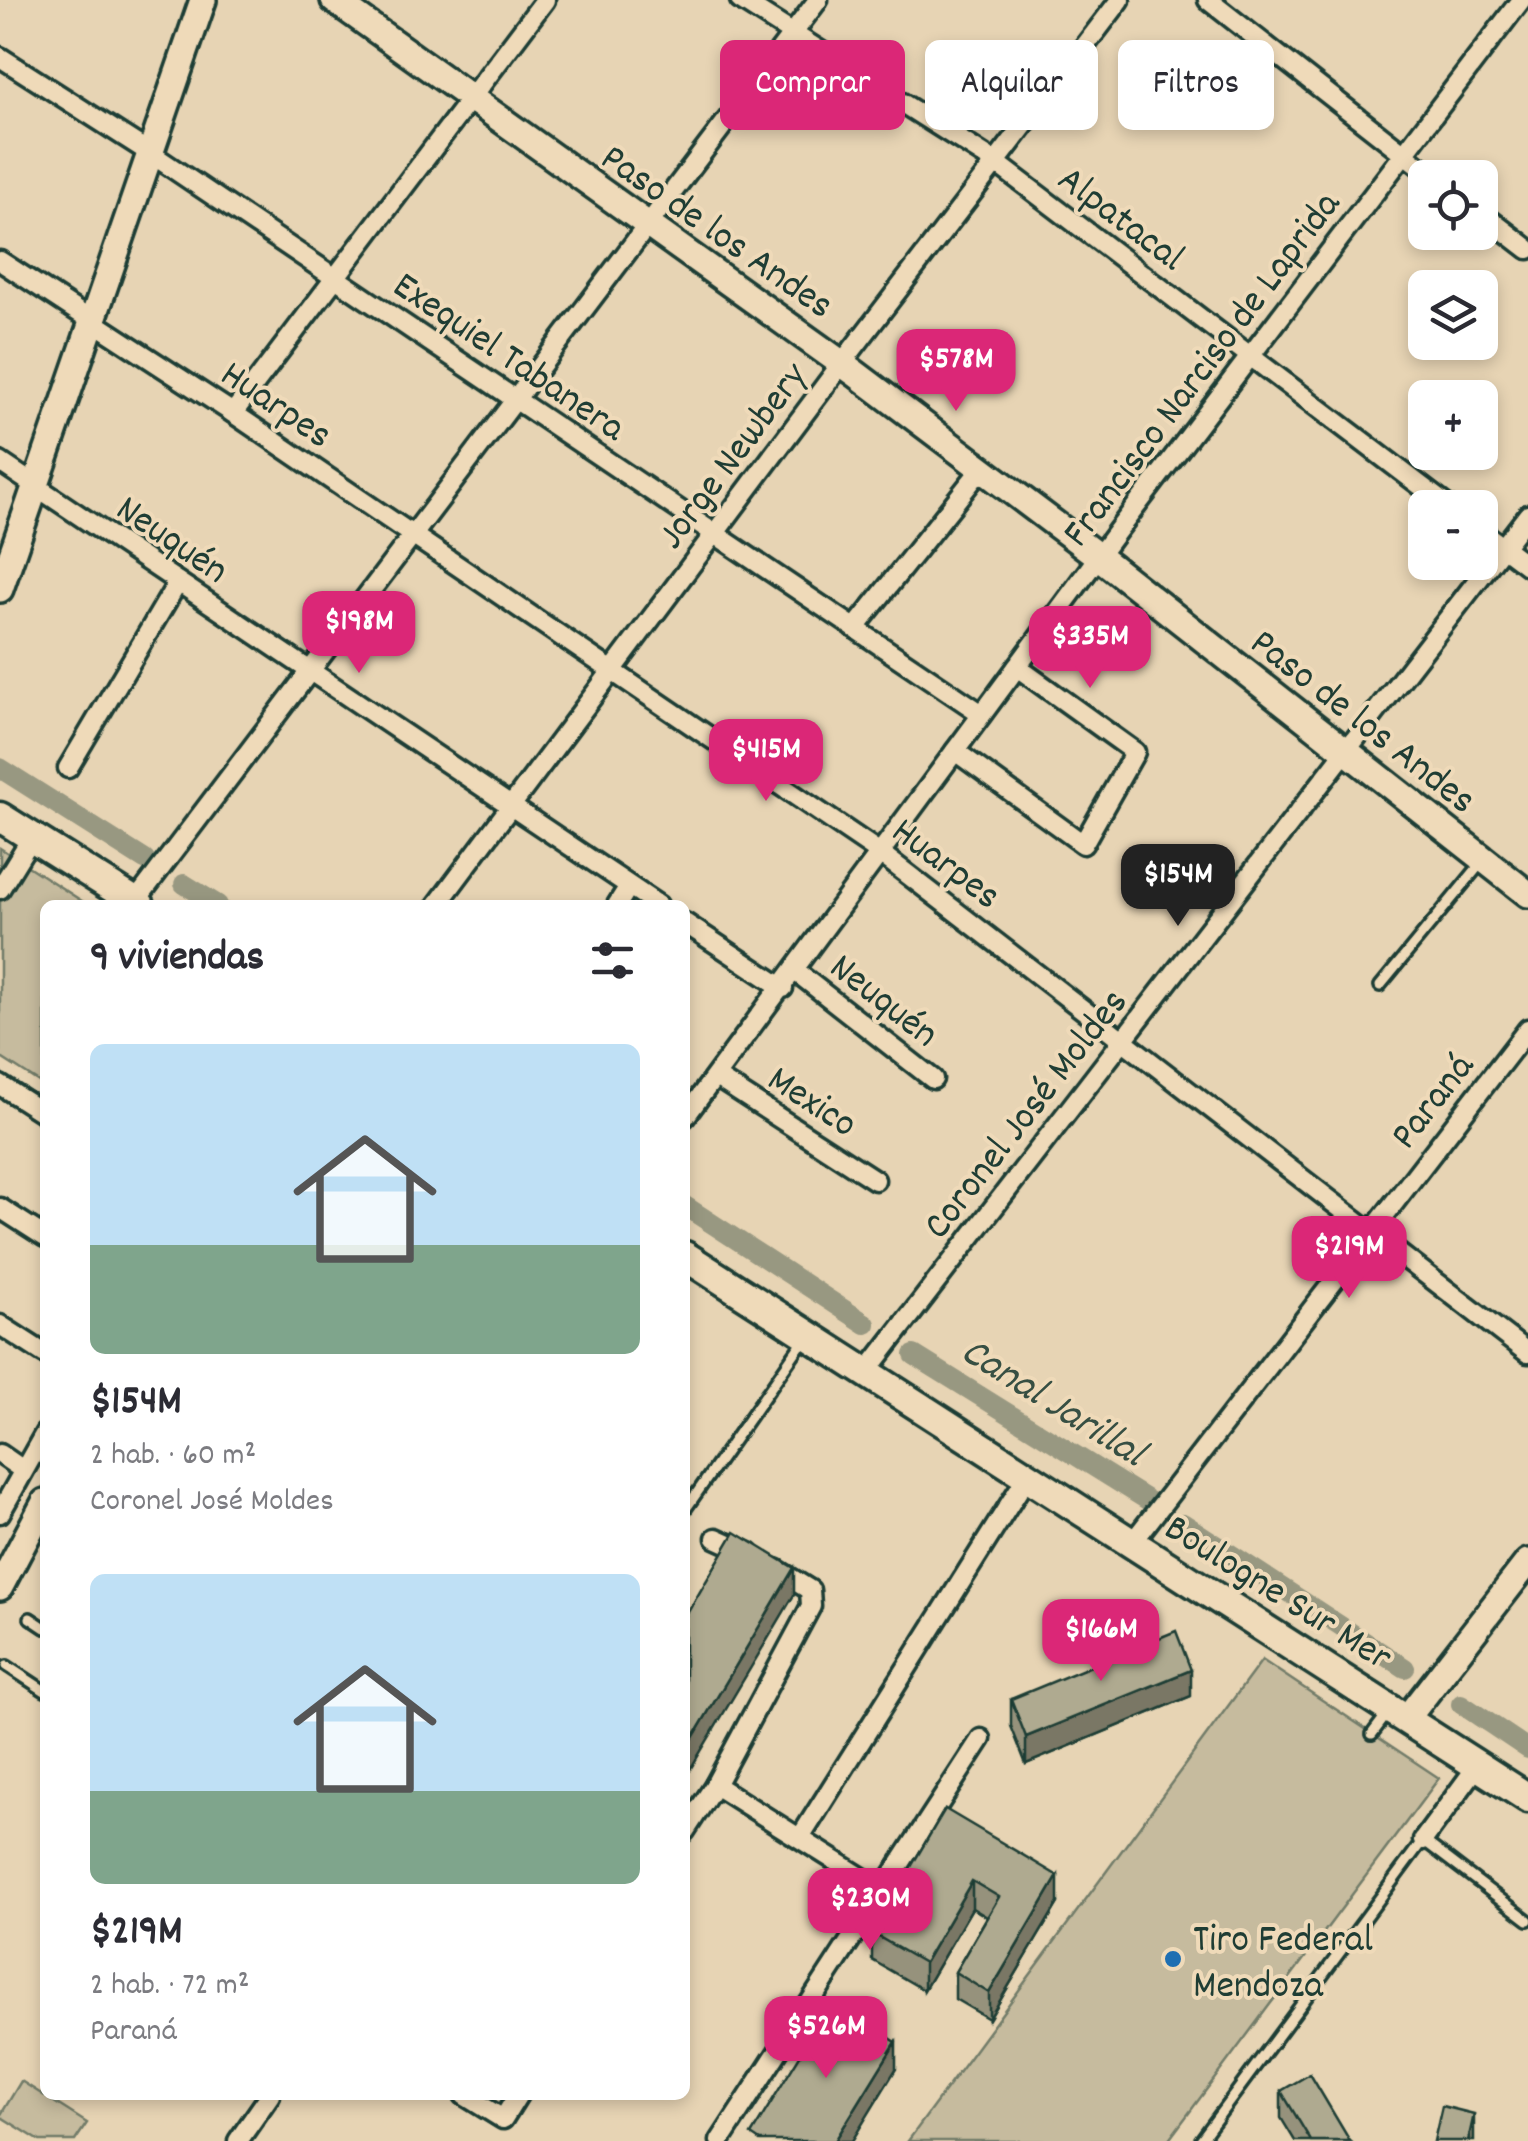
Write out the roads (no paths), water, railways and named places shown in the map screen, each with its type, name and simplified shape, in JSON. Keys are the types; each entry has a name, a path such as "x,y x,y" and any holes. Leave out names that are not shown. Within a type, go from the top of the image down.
{"main road":[{"path":"0,817 132,900"},
{"name":"Boulogne Sur Mer","path":"690,1259 1528,1798"}],"street":[{"path":"0,589 203,0"},
{"name":"Paso de los Andes","path":"334,0 842,363 1099,557 1528,894"},
{"path":"233,413 544,0"},
{"name":"Alpatacal","path":"740,0 995,162 1426,490"},
{"path":"139,900 818,0"},
{"name":"Jorge Newbery","path":"441,900 842,363 1120,0"},
{"path":"1208,0 1412,160"},
{"path":"1521,0 1528,7"},
{"name":"Francisco Narciso de Laprida","path":"690,1111 1099,557 1521,0"},
{"name":"Exequiel Tabanera","path":"0,57 150,153 982,714"},
{"path":"1498,226 1528,249"},
{"name":"Huarpes","path":"0,261 233,413 880,853 1528,1352"},
{"name":"Neuquén","path":"0,462 650,900"},
{"path":"855,628 982,468"},
{"name":"Coronel José Moldes","path":"866,1372 1528,515"},
{"path":"1498,544 1528,566"},
{"path":"68,768 178,582"},
{"path":"954,751 1083,844 1134,752 1017,667"},
{"path":"0,889 32,837"},
{"path":"620,900 629,886"},
{"name":"Neuquén","path":"690,926 783,988"},
{"name":"Neuquén","path":"795,972 933,1079"},
{"name":"Paraná","path":"1132,1543 1528,1029"},
{"name":"Mexico","path":"716,1077 874,1180"},
{"path":"0,1084 40,1111"},
{"path":"0,1208 40,1233"},
{"path":"0,1325 40,1351"},
{"path":"0,1513 40,1441"},
{"path":"0,1454 23,1470"},
{"path":"800,1838 1028,1475"},
{"path":"0,1587 40,1511"},
{"path":"690,1824 812,1606 810,1590 739,1547 716,1538"},
{"path":"1399,1713 1528,1562"},
{"path":"720,2141 981,1740"},
{"path":"1423,1840 1478,1764"},
{"path":"714,1785 883,1891"},
{"path":"238,2141 267,2100"},
{"path":"472,2100 503,2119 515,2100"}],"lane":[{"path":"1380,986 1484,860"},
{"path":"690,1503 807,1334"},
{"path":"30,1618 40,1625"},
{"path":"8,1666 40,1687"},
{"path":"1372,1734 1399,1713"},
{"path":"1200,2141 1423,1840 1528,1920"}],"waterway":[{"name":"Canal Jarillal","path":"0,768 145,860"},
{"name":"Canal Jarillal","path":"184,884 210,900"},
{"name":"Canal Jarillal","path":"690,1209 866,1324"},
{"name":"Canal Jarillal","path":"914,1355 1157,1506"},
{"name":"Canal Jarillal","path":"1183,1523 1405,1668"},
{"name":"Canal Jarillal","path":"1461,1704 1528,1749"}],"place":[{"name":"Tiro Federal Mendoza","path":"1173,1959"}]}
